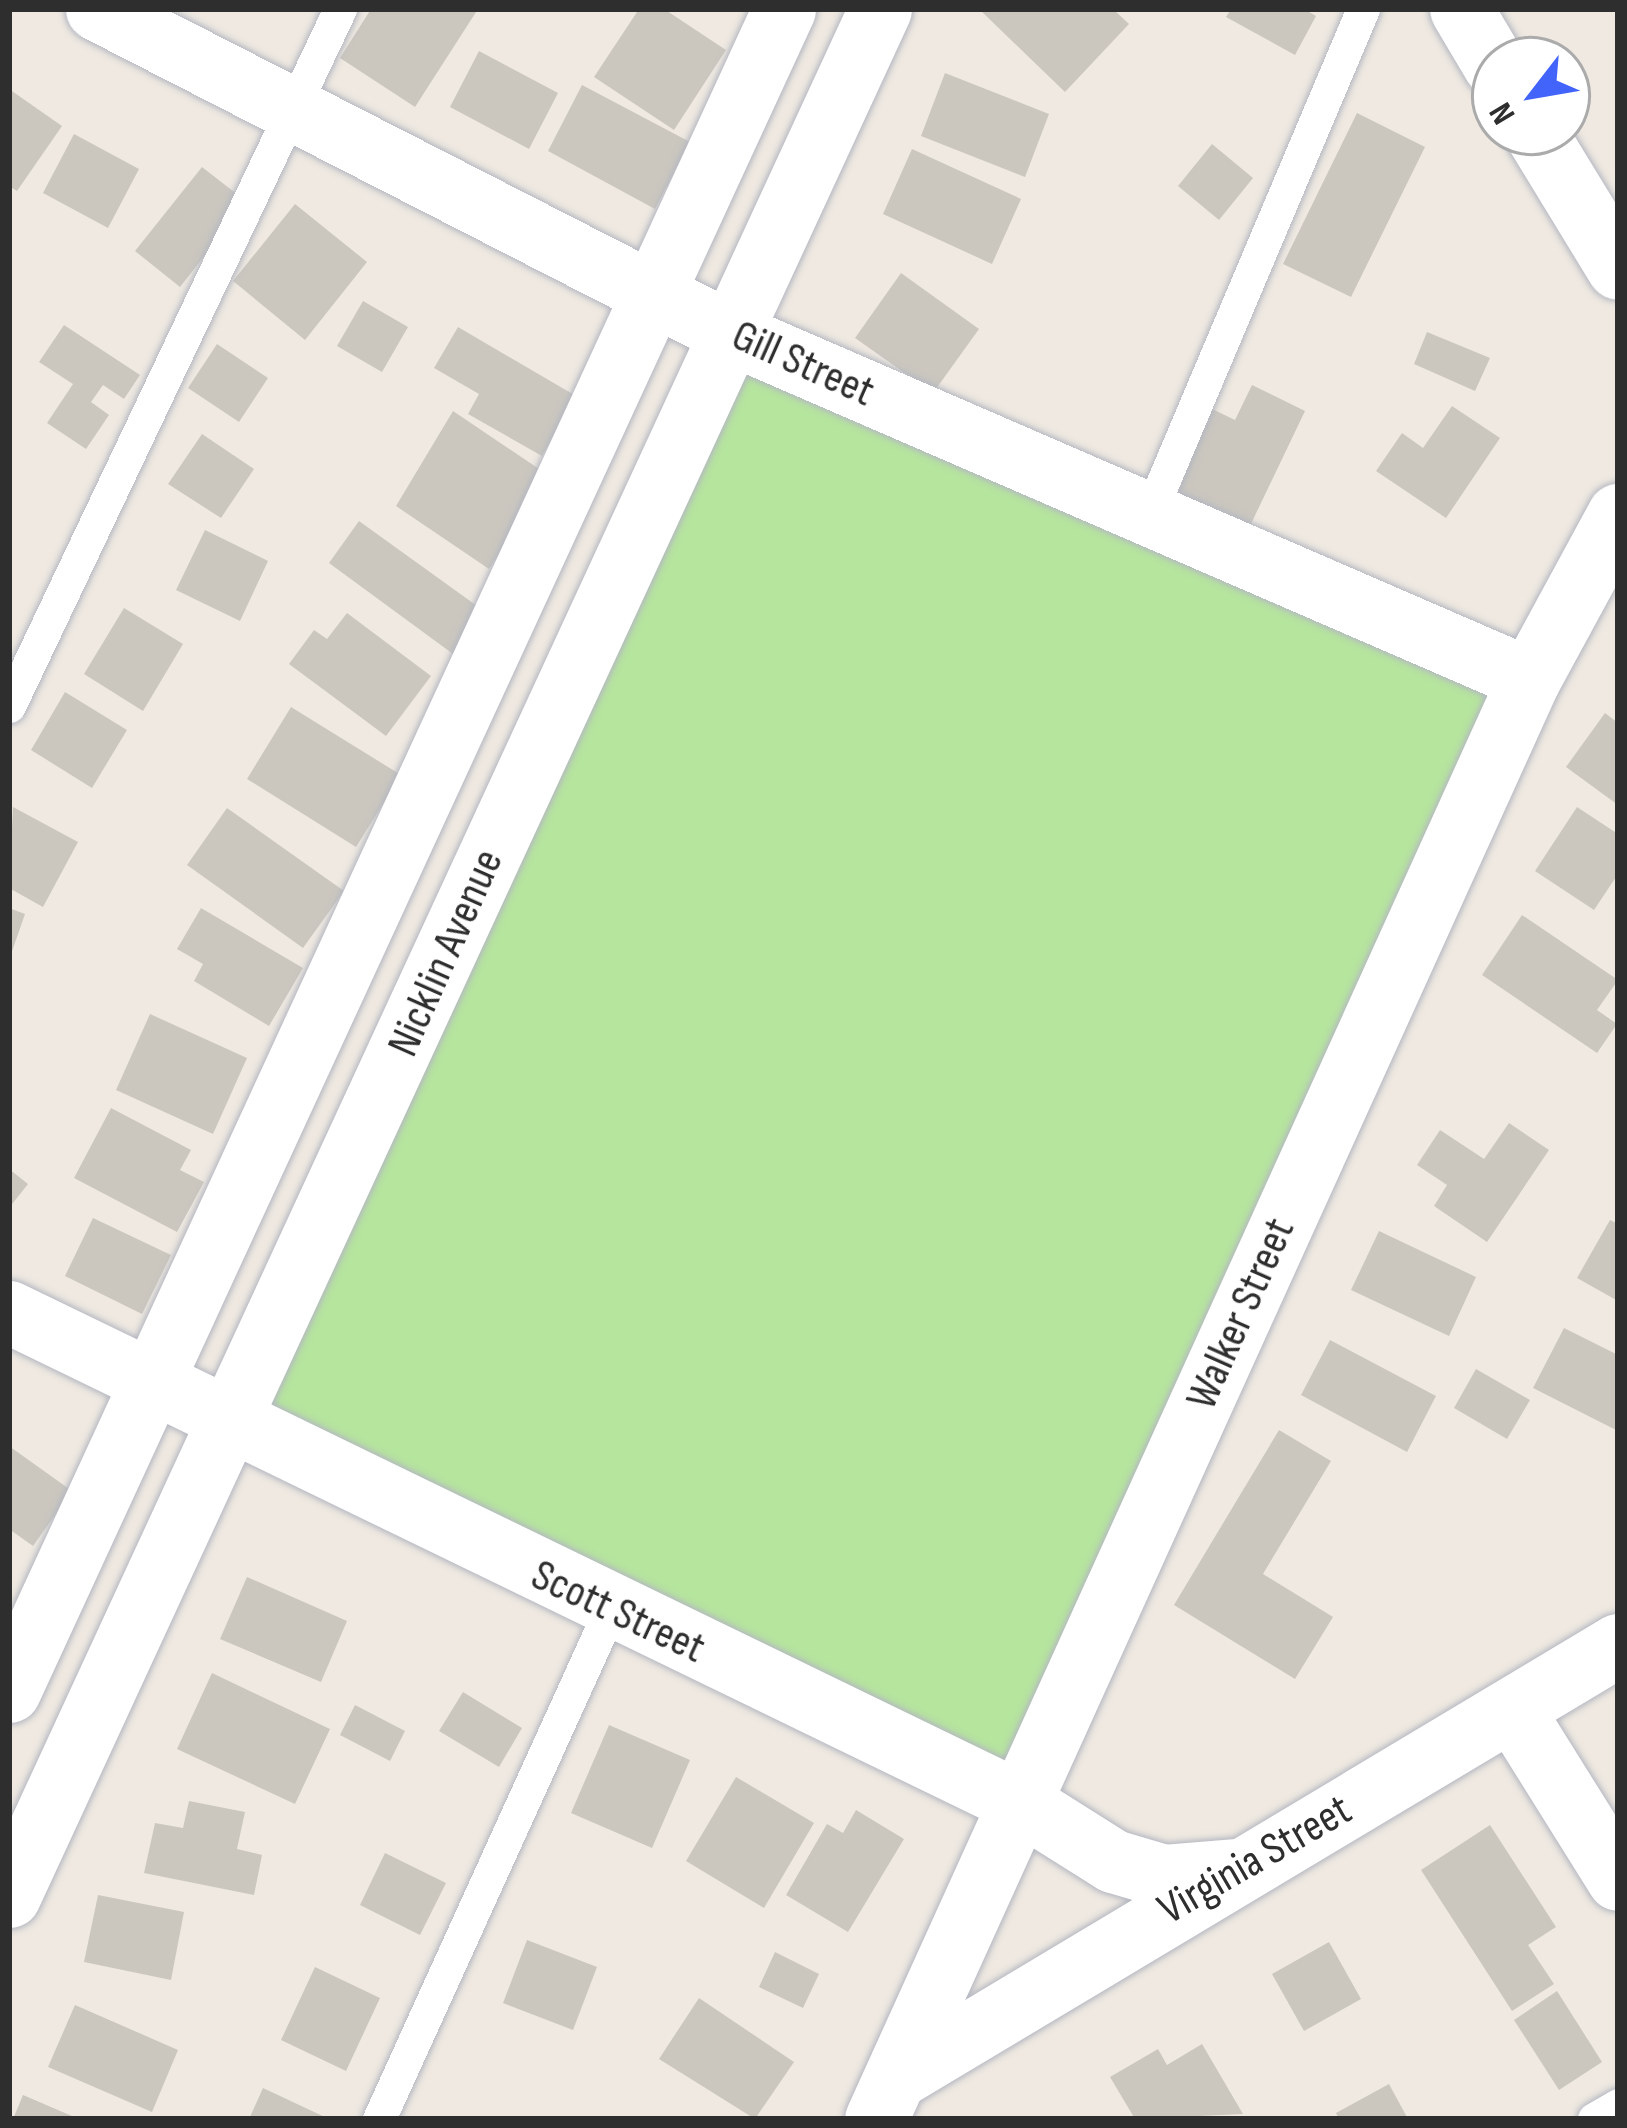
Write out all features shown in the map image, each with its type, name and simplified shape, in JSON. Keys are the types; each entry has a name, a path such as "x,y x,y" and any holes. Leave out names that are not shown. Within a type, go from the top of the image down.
{"street":[{"name":"Gill Street","path":"97,9 726,331 1528,679"},
{"name":"Nicklin Avenue","path":"9,1691 784,9"},
{"name":"Nicklin Avenue","path":"9,1896 232,1429 726,331 880,9"},
{"path":"1460,9 1477,36"},
{"path":"1550,156 1618,268"},
{"name":"Walker Street","path":"885,2098 1528,679 1618,515"},
{"name":"Scott Street","path":"9,1312 151,1380 232,1429 1021,1803 1113,1861 1164,1876 1235,1870"},
{"name":"Virginia Street","path":"885,2098 1235,1870 1513,1712 1618,1645"},
{"path":"1513,1712 1618,1879"}],"lane":[{"path":"9,706 340,9"},
{"path":"1149,515 1363,9"},
{"path":"379,2119 611,1608"},
{"path":"1594,2119 1618,2105"}],"green space":[{"path":"726,331 1529,679 1021,1803 232,1429"}],"building":[{"path":"371,9 478,9 415,107 340,58"},
{"path":"639,9 664,9 726,50 674,130 594,77"},
{"path":"979,9 1113,9 1129,24 1065,92"},
{"path":"1231,9 1304,9 1316,16 1295,55 1226,17"},
{"path":"479,51 558,93 529,149 450,107"},
{"path":"945,73 1049,114 1025,177 921,136"},
{"path":"582,85 690,142 655,209 548,151"},
{"path":"9,89 62,126 17,191 9,186"},
{"path":"1357,113 1425,147 1351,297 1283,264"},
{"path":"74,134 139,169 108,228 43,193"},
{"path":"1212,144 1253,178 1219,220 1178,186"},
{"path":"912,149 1021,199 992,264 883,214"},
{"path":"202,167 247,202 180,287 135,251"},
{"path":"295,204 367,262 305,340 233,281"},
{"path":"901,273 979,329 933,393 855,338"},
{"path":"363,301 408,327 382,372 337,346"},
{"path":"64,325 140,375 124,399 103,385 91,402 109,415 86,449 47,423 73,384 39,362"},
{"path":"458,327 576,396 542,456 468,414 479,394 434,368"},
{"path":"1427,332 1490,358 1475,391 1414,364"},
{"path":"217,344 268,378 239,422 188,388"},
{"path":"1252,385 1305,411 1249,528 1167,488 1206,406 1235,420"},
{"path":"1452,406 1500,438 1446,518 1376,471 1402,433 1423,448"},
{"path":"453,411 551,477 489,569 396,506"},
{"path":"202,434 254,469 221,518 168,484"},
{"path":"359,521 484,611 453,654 329,563"},
{"path":"205,530 268,561 240,621 176,590"},
{"path":"124,608 183,644 143,711 84,674"},
{"path":"347,613 431,676 386,736 289,664 314,630 327,639"},
{"path":"65,692 127,730 92,788 31,750"},
{"path":"291,707 401,775 356,847 247,779"},
{"path":"1605,713 1618,723 1618,805 1566,767"},
{"path":"13,807 78,842 43,907 9,888"},
{"path":"1577,807 1618,834 1618,874 1594,910 1535,871"},
{"path":"227,808 344,891 303,948 187,865"},
{"path":"9,908 25,914 10,957 9,957"},
{"path":"201,908 303,968 269,1026 194,981 203,964 177,949"},
{"path":"1522,915 1618,980 1597,1010 1617,1024 1597,1053 1482,975"},
{"path":"150,1014 247,1058 213,1134 116,1090"},
{"path":"111,1108 191,1150 180,1170 204,1182 177,1232 74,1178"},
{"path":"1509,1123 1549,1150 1487,1242 1434,1206 1447,1185 1417,1165 1440,1130 1484,1159"},
{"path":"9,1169 28,1184 9,1208"},
{"path":"93,1218 171,1255 142,1314 65,1276"},
{"path":"1610,1220 1618,1224 1618,1301 1577,1278"},
{"path":"1379,1231 1476,1277 1449,1336 1351,1290"},
{"path":"1564,1328 1618,1355 1618,1431 1533,1388"},
{"path":"1330,1340 1436,1396 1407,1452 1301,1395"},
{"path":"1476,1369 1530,1400 1507,1439 1454,1408"},
{"path":"1279,1430 1331,1461 1263,1574 1333,1617 1295,1679 1174,1605"},
{"path":"9,1446 72,1491 33,1546 9,1529"},
{"path":"247,1577 347,1621 321,1682 220,1639"},
{"path":"212,1673 330,1729 295,1804 177,1749"},
{"path":"463,1692 522,1728 499,1767 439,1731"},
{"path":"355,1705 405,1731 390,1761 340,1735"},
{"path":"609,1725 690,1760 652,1848 571,1813"},
{"path":"736,1777 814,1823 764,1908 686,1861"},
{"path":"189,1801 245,1812 237,1849 262,1855 254,1895 144,1873 155,1823 183,1828"},
{"path":"856,1810 904,1839 848,1932 786,1895 827,1824 843,1833"},
{"path":"1490,1825 1556,1927 1528,1945 1554,1984 1512,2011 1421,1870"},
{"path":"385,1853 446,1883 420,1935 360,1905"},
{"path":"98,1895 184,1912 171,1980 84,1962"},
{"path":"527,1940 597,1967 573,2030 503,2003"},
{"path":"1329,1942 1361,1999 1304,2031 1272,1974"},
{"path":"775,1952 819,1974 803,2008 759,1987"},
{"path":"315,1967 380,1998 346,2071 281,2040"},
{"path":"1557,1991 1602,2062 1559,2090 1514,2020"},
{"path":"699,1998 794,2062 755,2119 659,2059"},
{"path":"75,2005 178,2050 152,2112 48,2067"},
{"path":"1202,2044 1243,2114 1135,2119 1110,2077 1158,2049 1167,2065"},
{"path":"1389,2084 1408,2119 1339,2119 1336,2113"},
{"path":"263,2088 329,2119 249,2119"},
{"path":"23,2095 79,2119 13,2119"}]}
